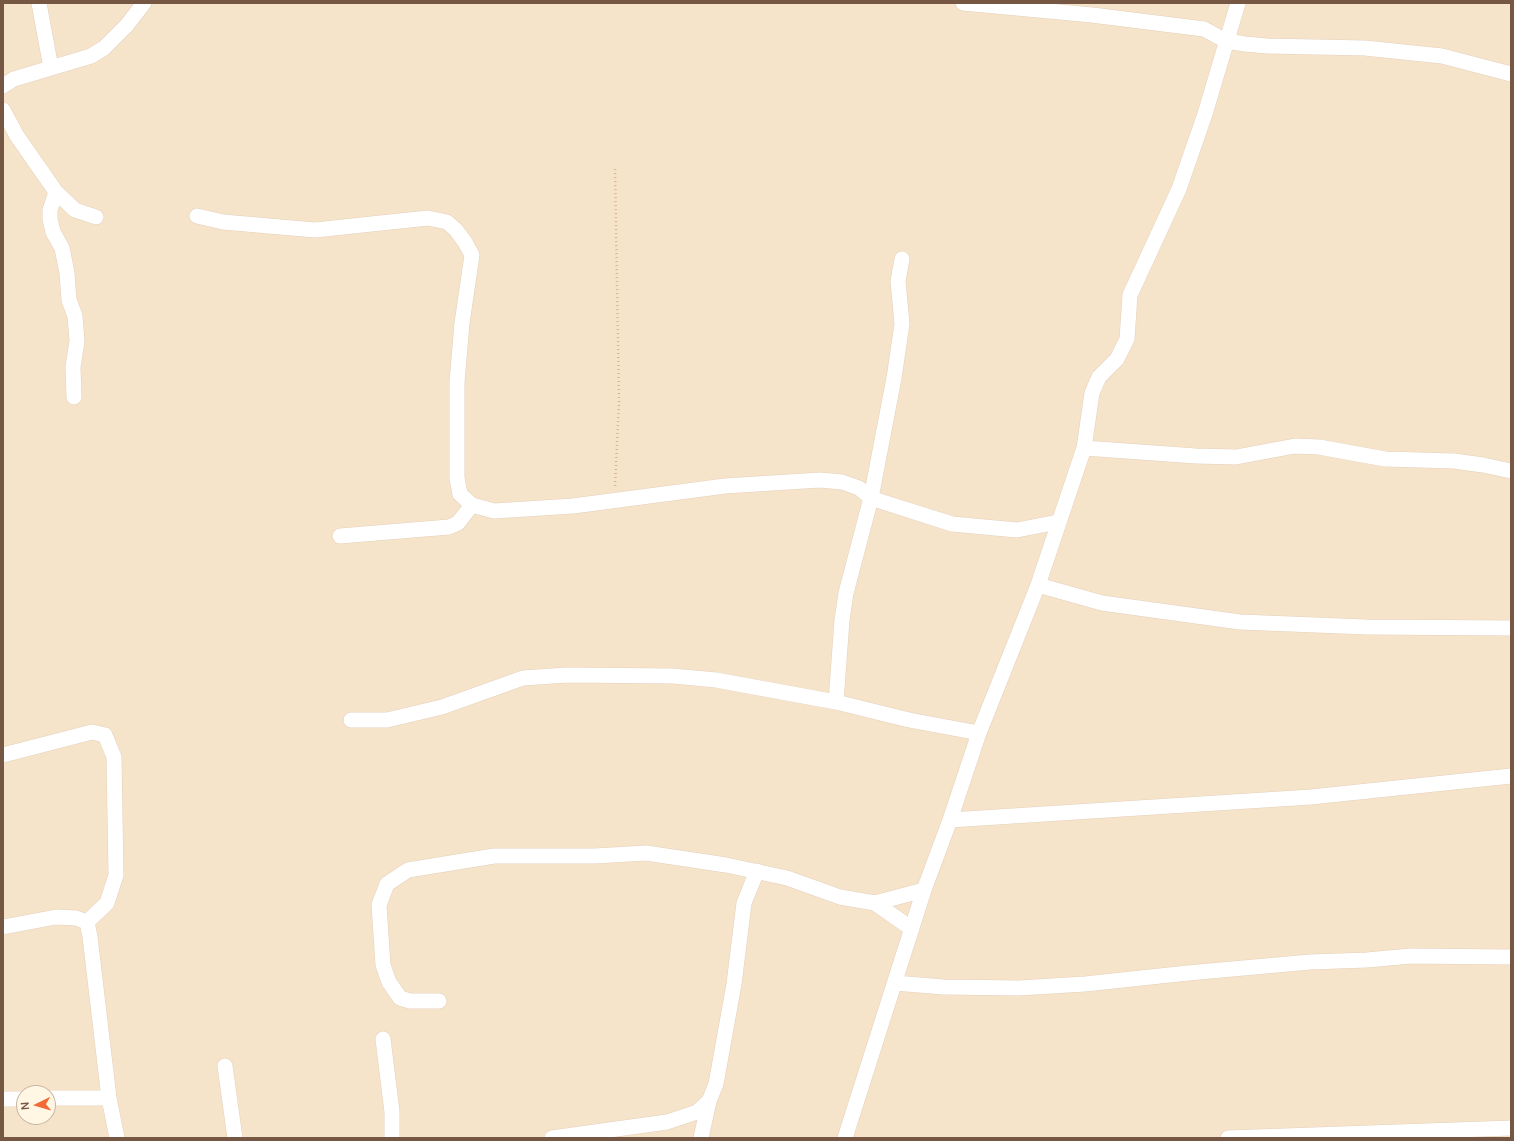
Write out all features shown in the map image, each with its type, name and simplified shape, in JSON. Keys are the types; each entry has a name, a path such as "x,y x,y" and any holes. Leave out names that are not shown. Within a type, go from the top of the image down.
{"street":[{"path":"39,3 51,68"},
{"path":"3,86 14,80 91,56 104,48 144,3"},
{"path":"963,3 1092,15 1204,29 1226,41 1267,46 1365,48 1442,56 1511,74"},
{"path":"845,1138 924,890 950,820 979,733 1038,585 1084,448 1092,393 1099,377 1117,359 1127,339 1130,295 1179,189 1205,114 1238,3"},
{"path":"3,110 16,136 56,192 75,210 96,217"},
{"path":"56,192 50,210 50,219 53,232 62,248 67,273 69,300 75,316 76,341 73,367 74,397"},
{"path":"197,216 223,222 315,230 428,218 447,222 456,230 472,255 462,323 457,382 457,478 460,494 472,505 494,511 573,506 725,486 820,480 842,482 859,488 871,498 952,524 1018,530 1058,522"},
{"path":"836,702 841,626 846,593 871,498 894,378 902,324 898,281 902,258"},
{"path":"1084,448 1196,456 1236,457 1295,446 1319,447 1385,459 1454,461 1483,465 1511,472"},
{"path":"340,536 449,527 458,523 472,505"},
{"path":"1038,585 1102,603 1240,622 1366,627 1511,628"},
{"path":"351,720 387,720 442,707 523,678 567,675 672,676 716,680 836,702 909,720 979,733"},
{"path":"3,754 92,732 105,735 114,757 116,875 107,903 86,922"},
{"path":"950,820 1311,797 1511,776"},
{"path":"439,1001 410,1001 400,998 389,982 383,965 379,905 387,884 408,870 494,856 595,856 646,853 726,865 787,878 840,896 875,902 924,890"},
{"path":"701,1138 709,1101 716,1084 730,1007 744,903 757,872"},
{"path":"875,902 912,929"},
{"path":"3,927 56,917 76,918 86,922"},
{"path":"86,922 90,937 109,1098 117,1138"},
{"path":"895,983 943,987 1020,988 1085,984 1310,962 1367,960 1411,956 1511,957"},
{"path":"383,1039 392,1112 392,1138"},
{"path":"225,1066 235,1138"},
{"path":"56,1098 109,1098"},
{"path":"3,1099 16,1099"},
{"path":"552,1138 667,1122 697,1112 709,1101"},
{"path":"1228,1138 1511,1128"}],"path":[{"path":"614,500 619,402 615,167"}],"shaded area":[{"path":"3,3 1511,3 1511,1138 3,1138"}]}
